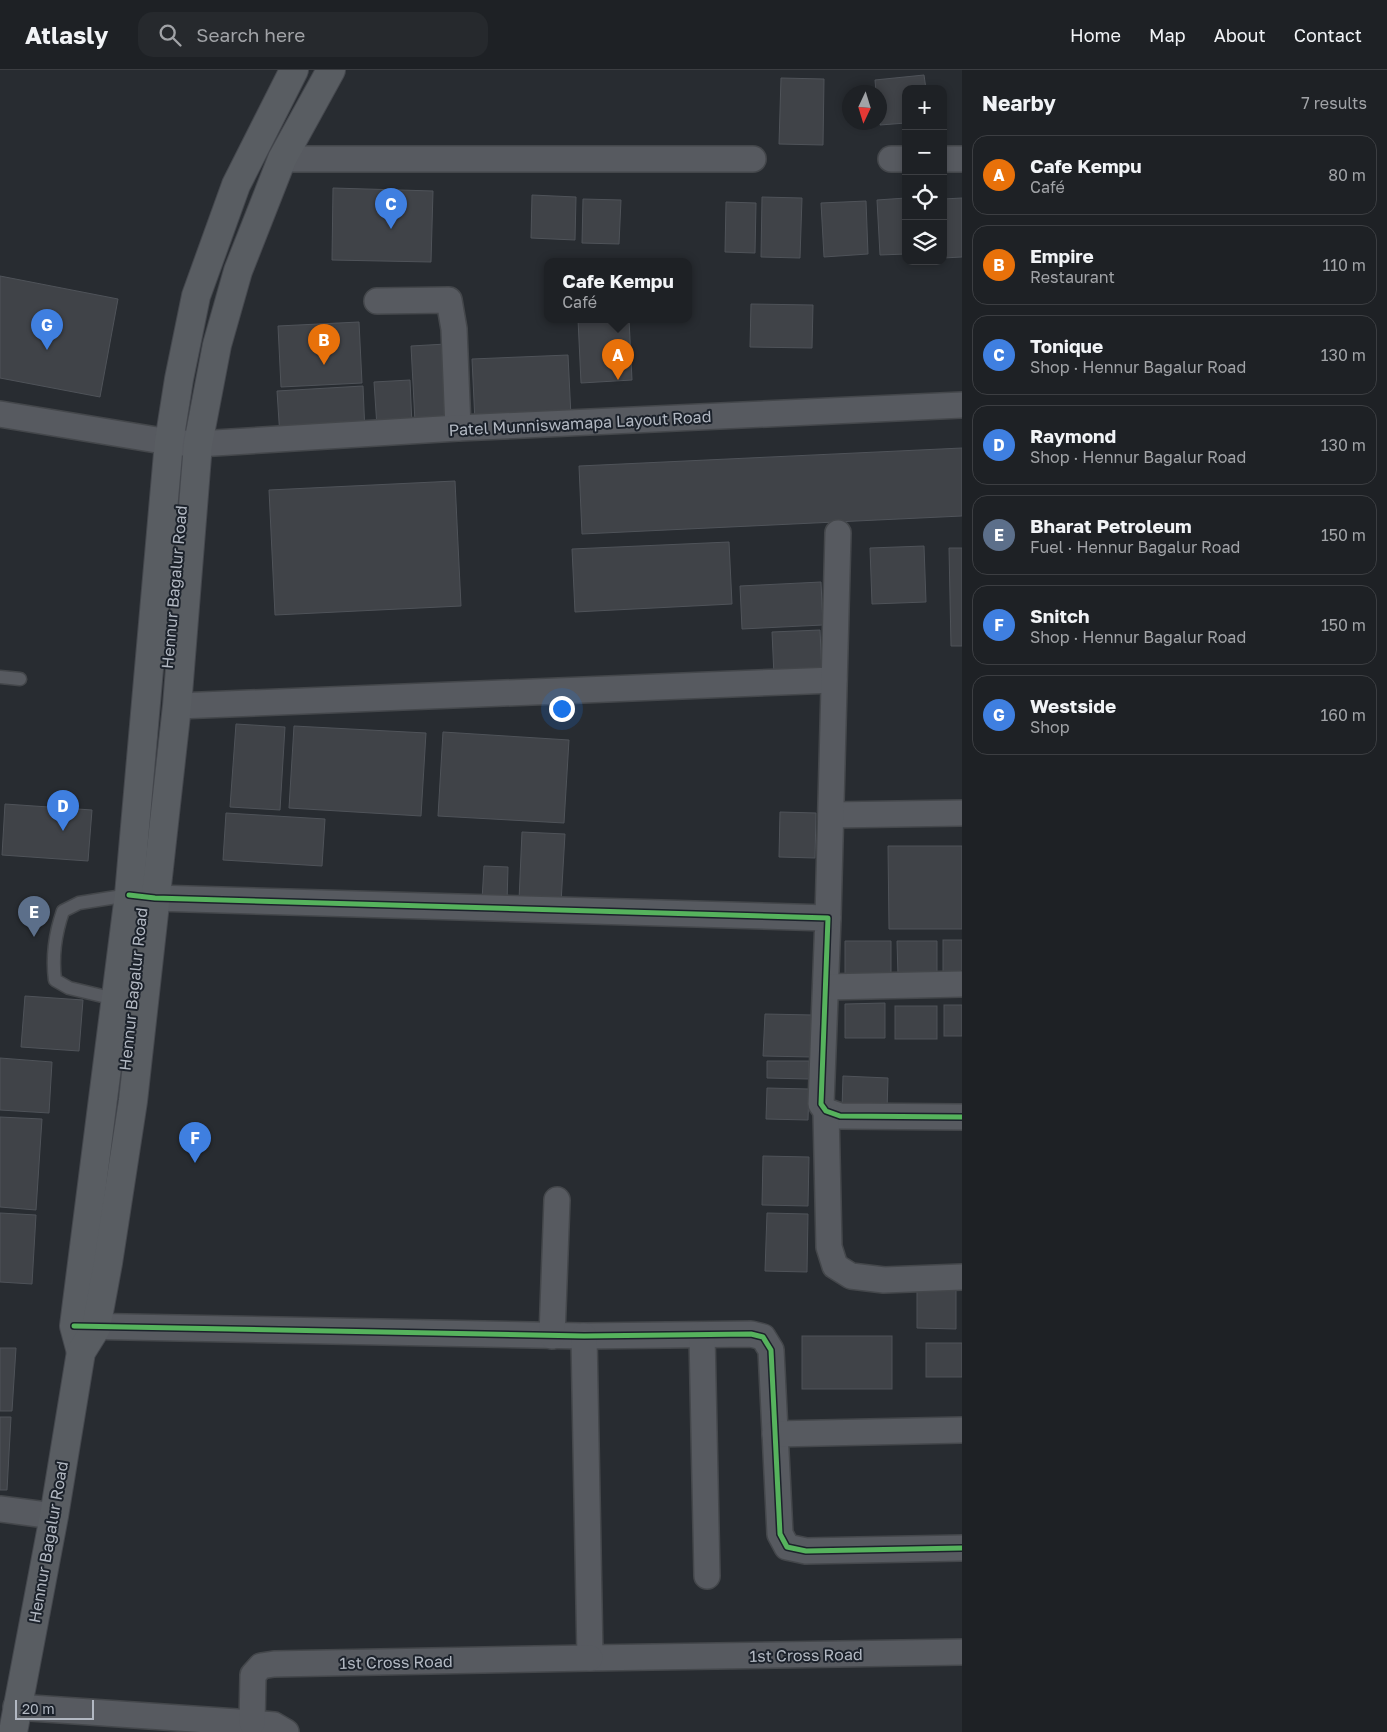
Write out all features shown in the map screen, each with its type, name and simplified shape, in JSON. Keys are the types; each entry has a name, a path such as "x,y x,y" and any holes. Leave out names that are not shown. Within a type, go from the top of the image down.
{"main road":[{"name":"Hennur Bagalur Road","path":"14,1720 54,1516 85,1327 115,999 129,895 169,442 179,379 196,296 236,185 294,70"},
{"name":"Hennur Bagalur Road","path":"85,1327 111,1249 133,1101 177,706 198,444 217,345 238,271 282,159 331,70"}],"street":[{"path":"282,159 753,159"},
{"path":"947,159 962,159"},
{"path":"377,301 449,300 454,329 458,428"},
{"name":"Patel Munniswamapa Layout Road","path":"0,414 169,442 198,444 458,428 962,405"},
{"path":"838,533 826,987 821,1104 826,1111 829,1247 835,1266 851,1276 884,1280 962,1277"},
{"path":"177,706 834,680"},
{"path":"831,815 962,813"},
{"path":"129,895 155,898 828,918"},
{"path":"826,987 962,984"},
{"path":"826,1111 840,1116 962,1118"},
{"path":"552,1336 557,1200"},
{"path":"85,1327 552,1336 751,1334 763,1337 771,1350 780,1534 786,1547 806,1552 962,1548"},
{"path":"702,1335 707,1576"},
{"path":"584,1336 590,1658"},
{"path":"775,1434 962,1430"},
{"path":"0,1510 54,1516"},
{"name":"1st Cross Road","path":"252,1723 253,1675 261,1666 274,1664 962,1652"},
{"path":"14,1720 252,1723 274,1726 286,1732"}],"lane":[{"path":"0,677 20,679"},
{"path":"115,999 69,988 55,980 53,966 57,929 63,912 79,902 129,895"}],"building":[{"path":"924,75 925,85 902,85 902,123 887,124 887,85 875,85 875,80"},
{"path":"781,78 824,79 823,145 779,144"},
{"path":"333,188 433,191 431,262 332,260"},
{"path":"532,195 576,197 575,240 531,238"},
{"path":"762,197 802,198 800,258 761,257"},
{"path":"902,198 902,254 880,255 877,200"},
{"path":"962,198 962,257 947,258 947,199"},
{"path":"583,199 621,200 619,244 582,243"},
{"path":"866,201 868,254 824,257 821,203"},
{"path":"726,202 756,203 755,253 725,252"},
{"path":"0,276 118,299 100,397 0,378"},
{"path":"751,304 813,305 812,348 750,347"},
{"path":"359,322 362,383 281,387 278,326"},
{"path":"578,323 629,323 632,380 581,383"},
{"path":"446,344 450,420 415,422 411,346"},
{"path":"568,355 571,417 475,422 472,359"},
{"path":"410,380 412,425 377,427 374,382"},
{"path":"363,386 365,433 280,437 277,391"},
{"path":"962,448 962,516 582,534 579,466"},
{"path":"455,481 461,606 275,615 269,490"},
{"path":"729,542 732,604 575,612 572,549"},
{"path":"924,546 926,602 872,604 870,548"},
{"path":"949,548 962,548 962,646 951,646"},
{"path":"821,582 823,625 742,629 740,586"},
{"path":"820,630 822,674 774,676 772,632"},
{"path":"236,724 285,727 280,810 230,807"},
{"path":"294,726 426,733 421,816 289,808"},
{"path":"443,732 569,740 564,823 438,816"},
{"path":"5,804 92,810 88,861 2,855"},
{"path":"780,812 816,813 815,858 779,857"},
{"path":"226,813 325,819 322,866 223,860"},
{"path":"522,832 565,834 561,903 519,900"},
{"path":"888,846 962,846 962,929 889,929"},
{"path":"484,866 508,867 507,902 482,900"},
{"path":"943,940 962,940 962,977 943,977"},
{"path":"845,941 891,941 891,975 845,976"},
{"path":"897,941 937,941 937,976 898,976"},
{"path":"25,996 83,1000 79,1051 21,1047"},
{"path":"885,1003 885,1038 845,1038 845,1004"},
{"path":"944,1005 962,1005 962,1036 944,1036"},
{"path":"895,1006 937,1006 937,1039 895,1039"},
{"path":"765,1014 813,1015 812,1057 763,1056"},
{"path":"0,1058 52,1062 49,1113 0,1110"},
{"path":"767,1061 809,1061 809,1079 767,1078"},
{"path":"843,1076 888,1078 887,1110 842,1109"},
{"path":"767,1088 809,1089 808,1120 766,1119"},
{"path":"0,1117 42,1119 36,1210 0,1207"},
{"path":"763,1156 809,1157 808,1206 762,1205"},
{"path":"0,1213 36,1215 32,1284 0,1282"},
{"path":"767,1213 808,1214 807,1272 765,1271"},
{"path":"956,1289 956,1329 917,1328 917,1290"},
{"path":"802,1336 892,1336 892,1389 802,1389"},
{"path":"926,1343 962,1343 962,1377 926,1377"},
{"path":"0,1348 16,1348 12,1411 0,1411"},
{"path":"0,1417 11,1417 7,1490 0,1490"}],"cycle path":[{"path":"129,895 155,898 828,918 821,1104 826,1111 840,1116 962,1117"},
{"path":"74,1326 584,1336 751,1334 763,1337 771,1350 780,1534 787,1547 806,1551 962,1548"}],"place":[{"name":"Tonique","path":"391,229"},
{"name":"Westside","path":"47,350"},
{"name":"Empire","path":"324,365"},
{"name":"Cafe Kempu","path":"618,380"},
{"name":"Raymond","path":"63,831"},
{"name":"Bharat Petroleum","path":"34,937"},
{"name":"Snitch","path":"195,1163"}]}
